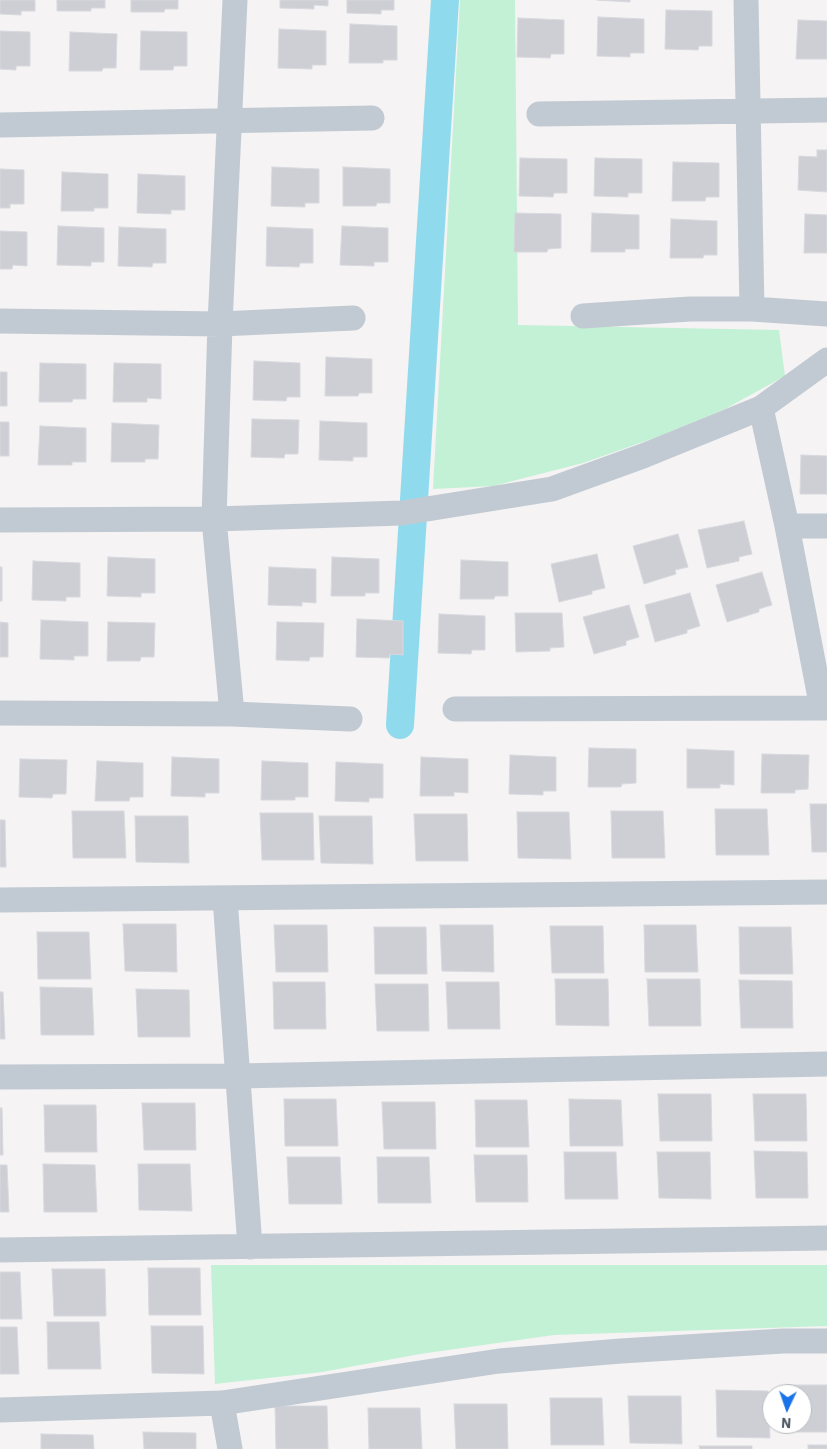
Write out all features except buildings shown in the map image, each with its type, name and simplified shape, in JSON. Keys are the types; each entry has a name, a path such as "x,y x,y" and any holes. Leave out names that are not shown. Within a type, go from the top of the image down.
{"street":[{"path":"232,714 214,519 220,324 235,0"},
{"path":"746,0 752,309"},
{"path":"539,114 827,110"},
{"path":"0,125 372,118"},
{"path":"582,316 658,310 752,309 827,314"},
{"path":"0,321 220,324 354,318"},
{"path":"0,520 214,519 402,513 552,489 643,456 761,408 827,360"},
{"path":"455,708 824,708 761,408"},
{"path":"787,526 827,526"},
{"path":"0,713 232,714 350,719"},
{"path":"0,900 827,892"},
{"path":"225,898 250,1247"},
{"path":"0,1077 238,1076 827,1064"},
{"path":"0,1250 827,1238"},
{"path":"0,1410 222,1402 499,1361 735,1344 827,1341"},
{"path":"222,1402 230,1449"}],"green space":[{"path":"460,0 515,0 518,325 779,330 785,376 725,409 657,437 583,463 493,486 433,489"},
{"path":"211,1265 827,1265 827,1326 554,1335 420,1354 322,1372 215,1384"}],"waterway":[{"path":"400,725 445,0"}]}
